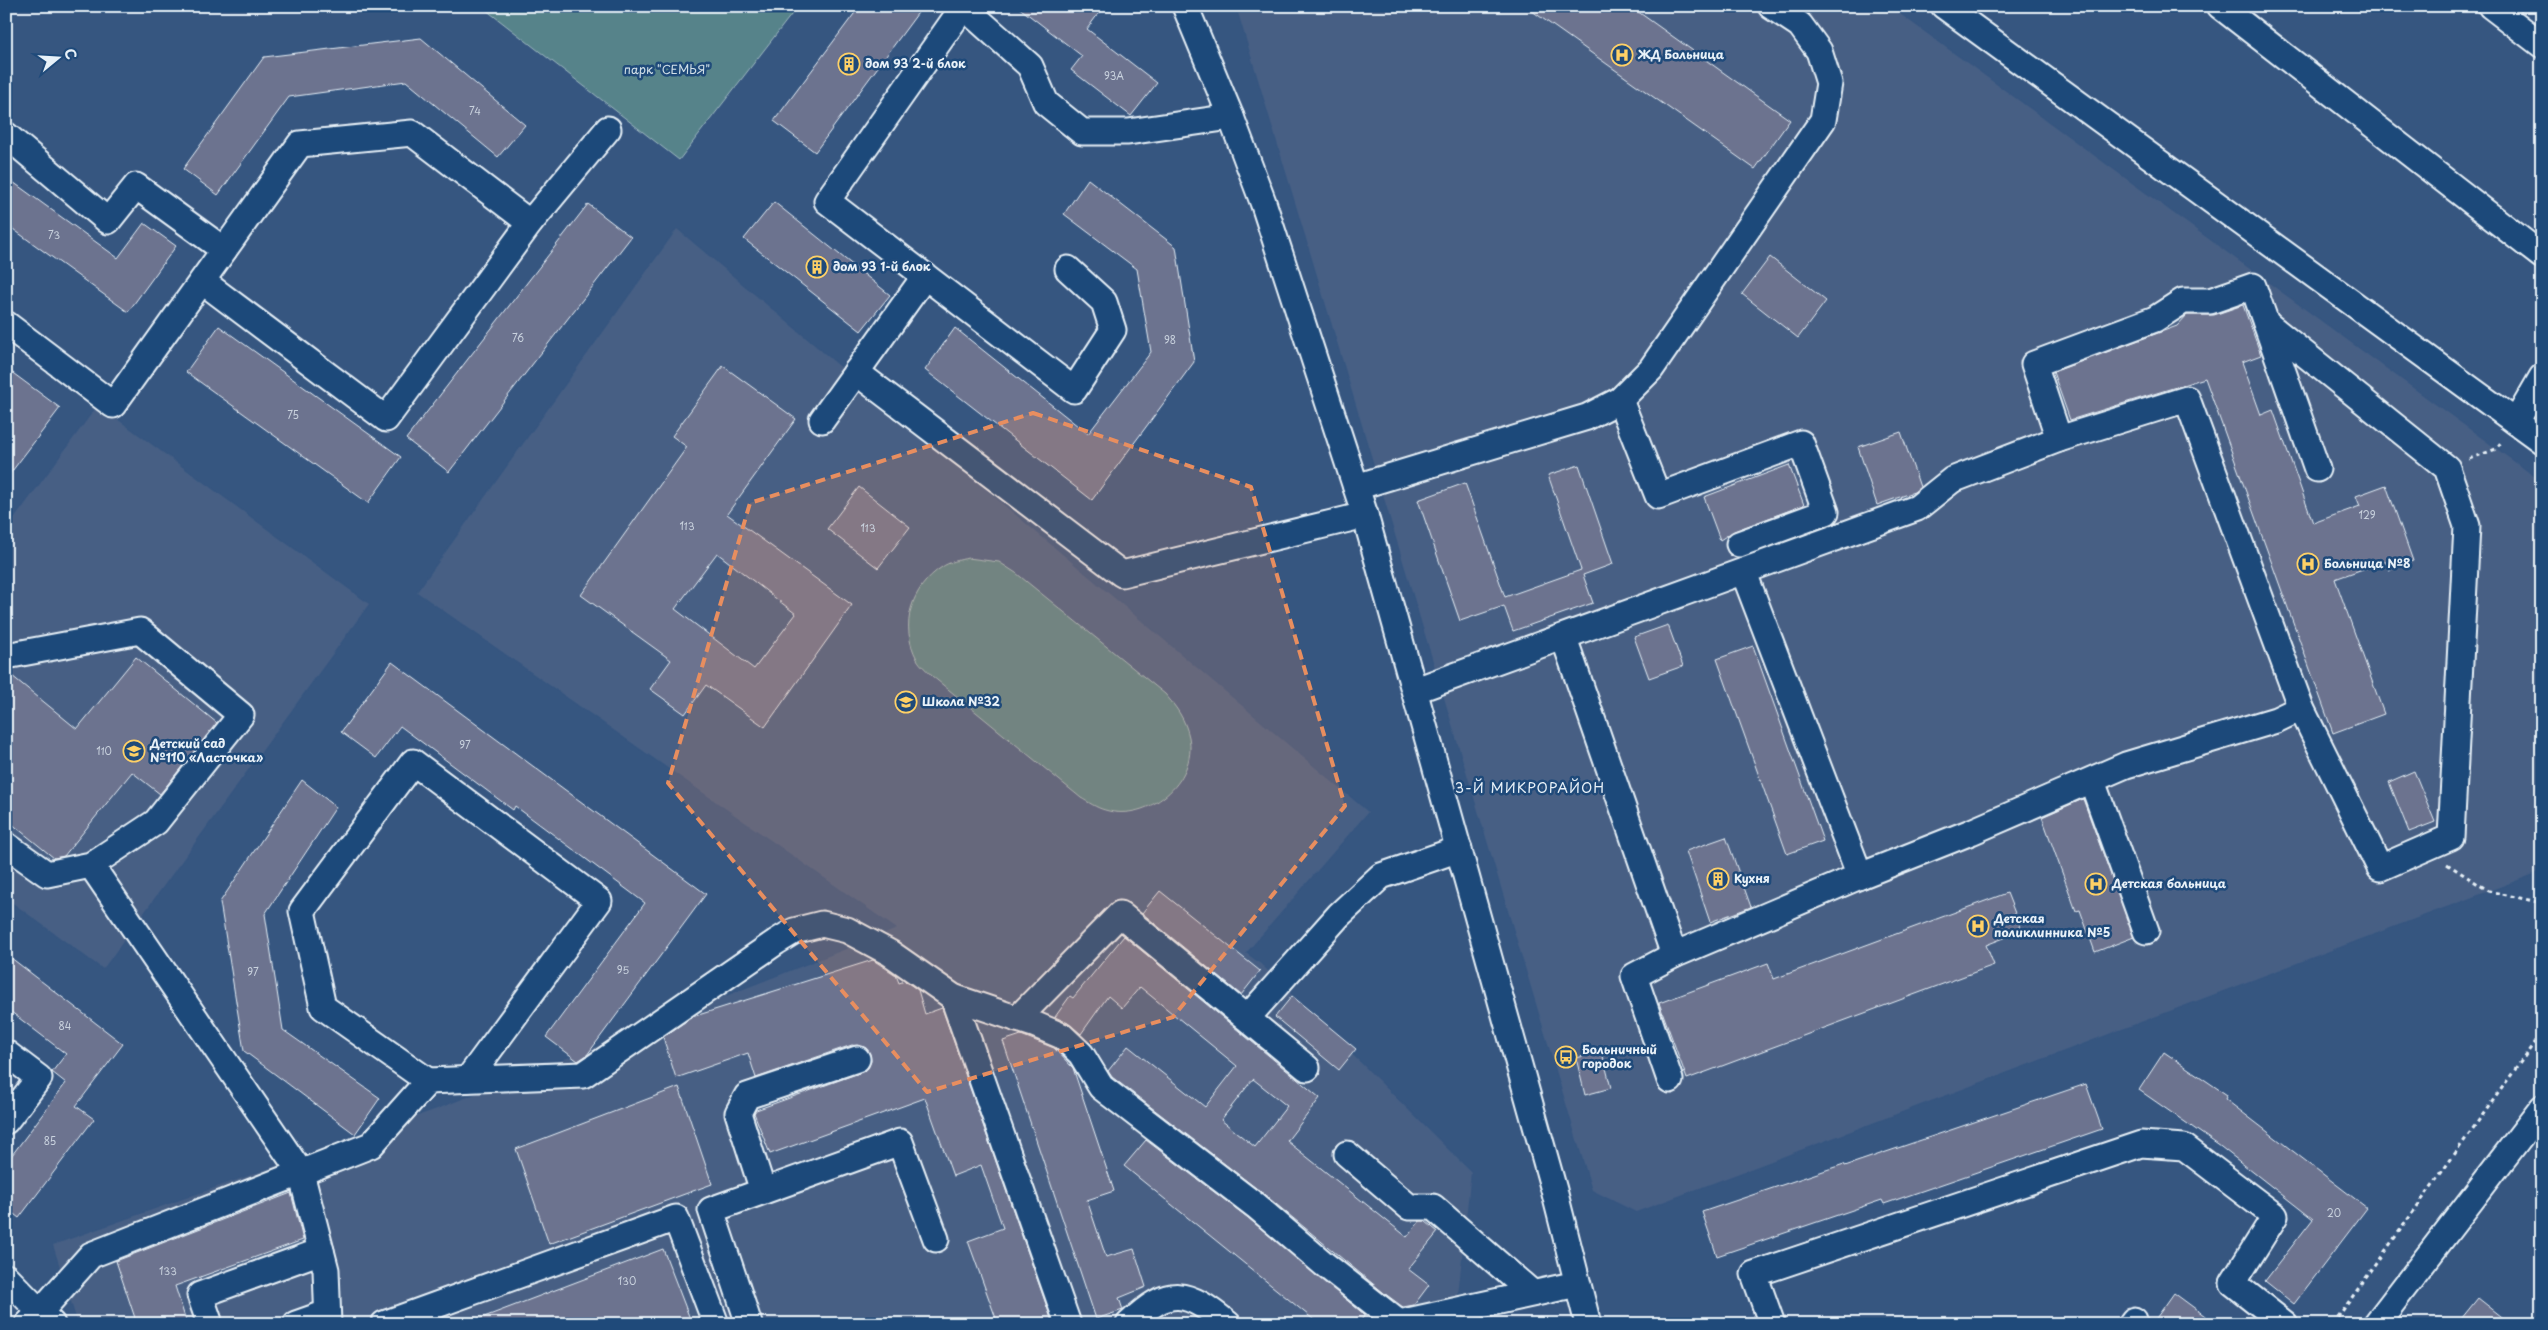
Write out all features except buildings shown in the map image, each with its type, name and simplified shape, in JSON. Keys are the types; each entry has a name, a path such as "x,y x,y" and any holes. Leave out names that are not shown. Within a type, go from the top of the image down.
{"street":[{"path":"1068,269 1104,302 1113,330 1074,390 828,201 964,6 1030,66 1046,103 1082,132 1128,132 1231,117"},
{"path":"1185,6 1231,117 1263,202 1365,515 1416,690 1554,1190 1588,1324"},
{"path":"1356,487 1587,418 1620,400 1651,369 1823,120 1829,83 1819,51 1800,24 1771,6"},
{"path":"1944,6 2542,441"},
{"path":"2220,6 2542,256"},
{"path":"2491,6 2542,45"},
{"path":"202,281 386,419 530,223 608,129"},
{"path":"6,324 113,405 300,144 412,133 530,223"},
{"path":"6,135 108,221 136,186 224,250"},
{"path":"822,420 925,276"},
{"path":"2059,439 2034,364 2155,320 2183,301 2210,301 2253,286 2317,469"},
{"path":"1416,690 1744,573 1917,508 1952,480 2059,439 2187,399 2300,708 2380,868 2451,837 2467,526 2447,468 2266,323"},
{"path":"856,372 1122,574 1365,515"},
{"path":"2516,422 2542,377"},
{"path":"1620,400 1658,496 1801,443 1826,512 1739,544"},
{"path":"1744,573 1860,876"},
{"path":"6,656 140,631 241,715 156,822 90,865 47,874 6,845"},
{"path":"1564,638 1674,954"},
{"path":"1670,1080 1634,976 1674,954 1860,876 1972,832 2126,765 2276,720 2300,708"},
{"path":"468,1079 600,901 413,762 302,911 323,1007 428,1081 583,1075 776,942 794,931 822,924 848,930 890,953 953,998 1017,1018 1062,1036 1081,1054 1101,1087 1256,1206 1324,1264 1398,1323 1577,1284"},
{"path":"2092,781 2146,931"},
{"path":"1247,1018 1339,916 1381,876 1459,849"},
{"path":"90,865 301,1173 326,1270 327,1318 296,1324"},
{"path":"1017,1018 1120,914 1307,1068"},
{"path":"953,998 1068,1324"},
{"path":"6,1054 38,1078 6,1122"},
{"path":"764,1191 738,1113 747,1096 857,1059"},
{"path":"6,1277 40,1320 91,1255 371,1145 428,1081"},
{"path":"2376,1324 2542,1108"},
{"path":"749,1324 711,1210 900,1142 936,1239"},
{"path":"1772,1324 1754,1274 2141,1144 2184,1146 2275,1216 2232,1283 2284,1324"},
{"path":"1347,1154 1409,1207 1433,1207 1532,1293"},
{"path":"384,1324 676,1218 716,1324"},
{"path":"210,1324 200,1295 321,1250"},
{"path":"1129,1324 1159,1299 1185,1296 1206,1306 1228,1324"}],"path":[{"path":"2447,468 2496,449 2516,422"},
{"path":"2424,849 2489,891 2542,903"},
{"path":"2333,1324 2542,1032"}],"highlighted area":[{"path":"1033,413 1251,487 1345,806 1173,1017 927,1092 668,783 750,503"}],"shaded area":[{"path":"1236,6 1889,6 2542,482 2542,871 1636,1212 1592,1190"},
{"path":"677,229 1368,812 1246,953 1262,965 1471,1172 1455,1324 78,1324 53,1245 437,1109 897,929 417,592"},
{"name":"Детский сад №110 «Ласточка»","path":"98,405 369,604 103,969 6,898 6,530"}],"green space":[{"name":"парк \"СЕМЬЯ\"","path":"481,6 798,6 679,160"},
{"path":"968,558 999,562 1016,573 1165,694 1180,714 1185,725 1189,737 1190,754 1186,769 1166,795 1152,804 1137,810 1121,812 1105,810 1093,805 1081,798 932,676 920,663 909,634 911,608 916,596 922,585 931,575 951,562"}],"place":[{"name":"ЖД Больница","path":"1622,55"},
{"name":"дом 93 2-й блок","path":"849,64"},
{"name":"дом 93 1-й блок","path":"817,267"},
{"name":"Больница №8","path":"2308,564"},
{"name":"Школа №32","path":"906,702"},
{"name":"Детский сад №110 «Ласточка»","path":"134,751"},
{"name":"Кухня","path":"1718,879"},
{"name":"Детская больница","path":"2096,884"},
{"name":"Детская поликлинника №5","path":"1978,926"},
{"name":"Больничный городок","path":"1566,1057"}],"district":[{"name":"3-Й МИКРОРАЙОН","path":"1530,788"}]}
